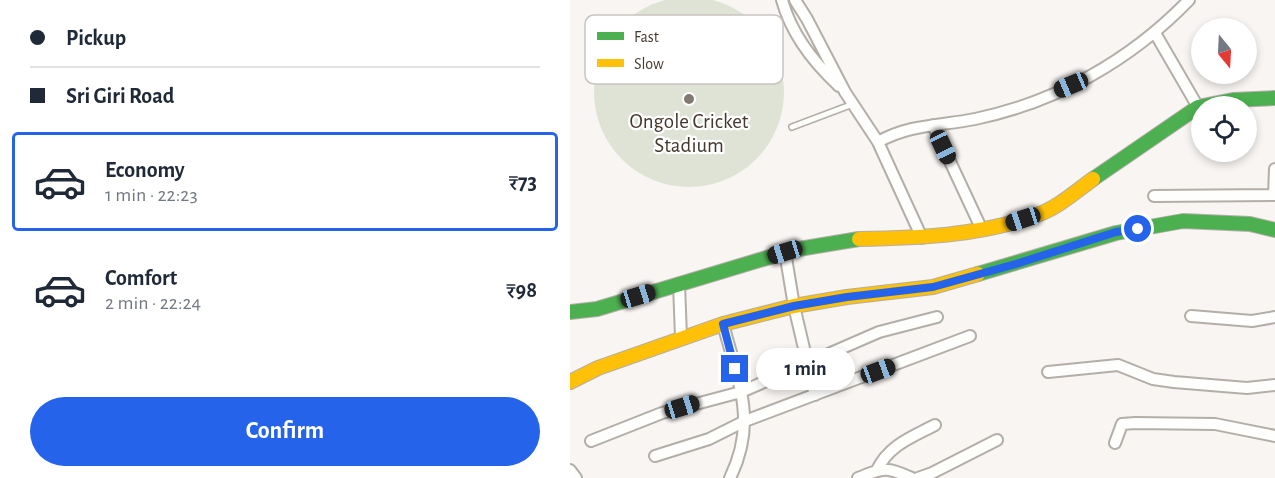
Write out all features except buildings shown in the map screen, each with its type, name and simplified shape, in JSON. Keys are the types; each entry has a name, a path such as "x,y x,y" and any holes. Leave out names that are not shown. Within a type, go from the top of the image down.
{"street":[{"path":"782,0 787,17 803,44 826,74 845,92"},
{"path":"878,142 905,129 988,116 1052,94 1108,67 1155,33 1189,0"},
{"path":"798,1 845,92 878,142 922,238"},
{"path":"1155,33 1192,96"},
{"path":"1257,99 1275,98"},
{"path":"570,312 597,309 785,252 853,239 922,238 982,230 1011,223 1049,210 1064,201 1191,111"},
{"path":"933,125 982,230"},
{"path":"1154,196 1274,195 1275,169"},
{"path":"570,382 598,368 723,324 794,306 933,287 1116,232 1183,221 1250,224 1275,230"},
{"path":"785,252 794,306 815,395"},
{"path":"679,284 681,337"},
{"path":"1191,316 1252,321 1275,317"},
{"path":"591,441 662,413 741,392 879,332 938,317"},
{"path":"723,324 741,392 745,421 741,447 730,478"},
{"path":"655,456 709,439 745,421 970,336"},
{"path":"1048,372 1118,365 1153,379 1174,382 1247,388 1275,385"},
{"path":"1115,443 1122,424 1135,423 1215,424 1275,436"},
{"path":"877,470 887,453 935,425"},
{"path":"918,478 997,440"},
{"path":"858,478 877,470 890,469 912,478"},
{"path":"570,470 576,478"}],"lane":[{"path":"792,127 853,104"}],"shaded area":[{"path":"670,-1 708,-1 725,4 745,15 633,15 653,4"},
{"path":"783,78 784,101 780,120 763,152 749,166 734,176 698,187 680,187 661,183 629,166 615,152 605,137 594,101 594,84 783,84"}],"traffic: fast":[{"path":"1093,179 1198,107 1233,100 1275,98"},
{"path":"978,274 1116,233 1183,221 1250,224 1275,230"},
{"path":"570,312 597,309 793,250 859,239"}],"traffic: slow":[{"path":"859,239 947,235 1013,223 1050,209 1093,179"},
{"path":"570,382 598,368 723,324 794,306 933,287 978,274"}],"place":[{"name":"Ongole Cricket Stadium","path":"689,99"}],"route":[{"path":"735,369 723,324 794,306 933,287 1116,232 1138,229"}]}
